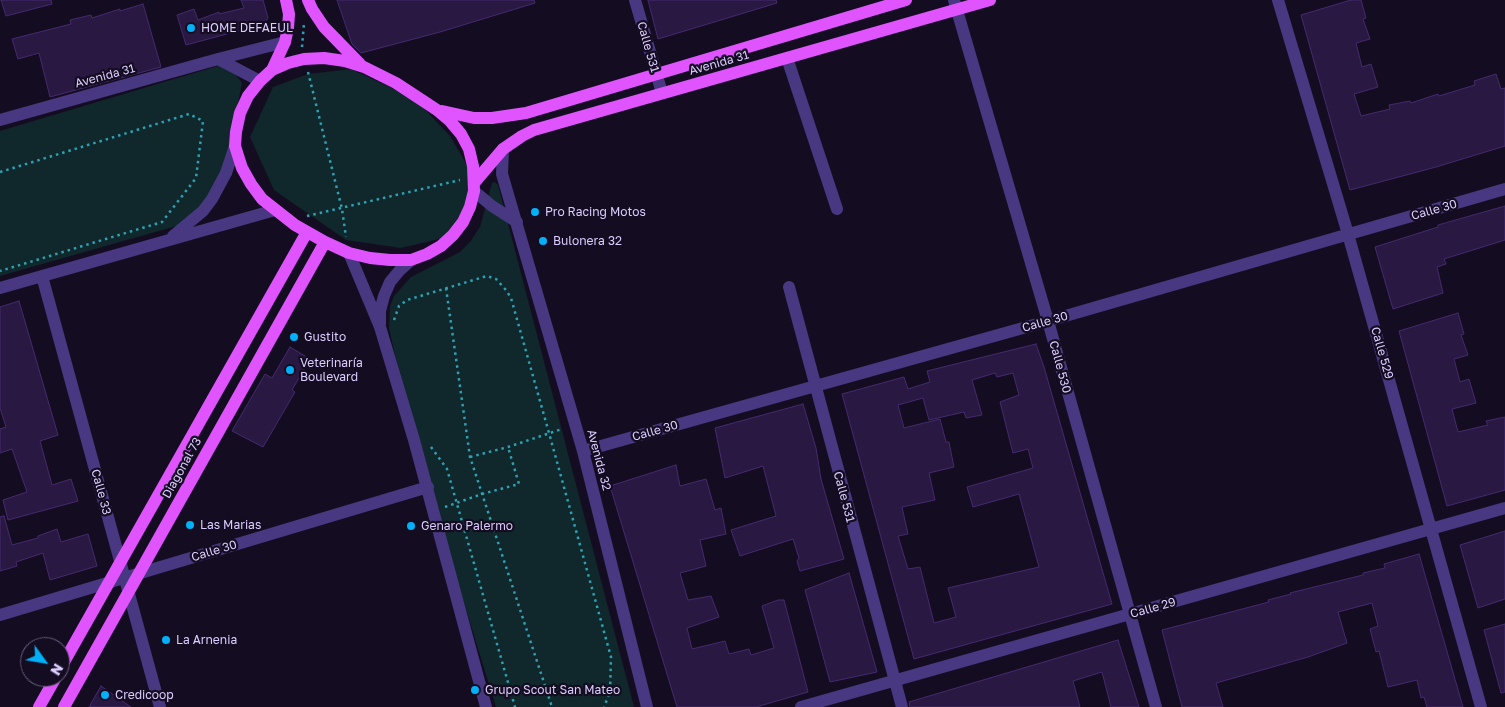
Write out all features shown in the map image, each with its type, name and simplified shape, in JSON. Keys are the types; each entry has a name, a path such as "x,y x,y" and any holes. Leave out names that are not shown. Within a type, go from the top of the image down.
{"main road":[{"path":"272,70 285,42 289,14 286,0"},
{"path":"308,0 312,10 324,27 364,67"},
{"name":"Avenida 31","path":"437,110 474,118 509,117 906,0"},
{"name":"Avenida 31","path":"474,184 503,149 534,130 787,58 956,5 990,0"},
{"path":"324,58 364,67 396,83 437,110 461,134 469,149 473,166 474,184 470,207 463,222 453,235 434,250 412,260 384,260 346,251 325,242 295,225 262,199 242,168 235,146 240,113 248,96 272,70 304,59 324,58"},
{"name":"Diagonal 73","path":"70,652 307,232"},
{"name":"Diagonal 73","path":"64,707 325,242"},
{"path":"39,707 50,687"}],"street":[{"name":"Calle 531","path":"635,0 662,93"},
{"name":"Calle 529","path":"1278,0 1348,234 1481,707"},
{"name":"Calle 530","path":"956,5 1048,321 1128,614 1156,707"},
{"name":"Avenida 31","path":"0,120 285,42"},
{"path":"787,58 837,209"},
{"path":"218,60 260,81"},
{"path":"166,241 190,224 212,200 226,173 235,146"},
{"name":"Avenida 32","path":"503,149 502,174 583,451 647,707"},
{"path":"474,184 492,206 517,222"},
{"name":"Calle 30","path":"583,451 1048,321 1505,189"},
{"path":"0,288 275,210"},
{"path":"346,251 380,326 428,487 486,707"},
{"path":"380,326 380,311 390,282 412,260"},
{"name":"Calle 33","path":"42,276 160,707"},
{"name":"Calle 531","path":"789,287 902,707"},
{"name":"Calle 30","path":"0,615 428,487"},
{"name":"Calle 29","path":"800,707 1505,508"}],"path":[{"path":"304,18 302,48 342,209 346,251"},
{"path":"0,172 189,114 203,121 196,178 162,222 0,271"},
{"path":"295,225 302,217 474,184"},
{"path":"394,322 399,306 407,300 487,276 496,279 511,298 611,657 610,692 604,707"},
{"path":"446,288 470,456 552,707"},
{"path":"470,456 508,447 576,426"},
{"path":"428,443 447,469 515,707"},
{"path":"434,511 482,494 519,484 508,447"}],"green space":[{"path":"221,65 233,71 242,83 223,177 187,223 0,276 0,131"},
{"path":"351,69 415,99 450,136 474,177 467,209 443,238 401,248 346,240 274,190 250,137 273,87 308,74"},
{"path":"495,182 498,185 634,707 496,707 414,440 389,328 390,306 394,296 411,277 460,252 470,242 480,227 492,183"}],"building":[{"path":"1,0 51,0 52,4 6,16"},
{"path":"241,0 263,0 268,18 264,24 186,45 177,15 194,9 198,20 219,12 219,14 244,8"},
{"path":"337,0 534,0 535,3 440,32 361,53 352,44"},
{"path":"648,0 776,0 777,3 658,39"},
{"path":"1351,0 1361,0 1366,18 1363,19 1370,39 1356,43 1362,67 1371,64 1378,87 1354,94 1361,116 1390,109 1389,105 1410,101 1411,103 1475,85 1474,81 1496,74 1501,89 1505,88 1505,146 1350,190 1301,15"},
{"path":"143,4 161,67 50,97 39,53 18,59 12,39 71,24 70,20 91,15 92,18"},
{"path":"1505,206 1505,240 1444,259 1446,264 1437,267 1443,293 1393,309 1375,247 1438,227 1438,225"},
{"path":"19,301 58,435 40,441 52,485 71,479 78,501 8,520 3,500 27,492 12,449 0,453 0,429 6,427 0,408 0,307"},
{"path":"1458,313 1464,334 1461,335 1468,355 1454,359 1460,382 1469,379 1476,403 1452,409 1458,432 1488,425 1486,421 1505,417 1505,490 1447,506 1399,331"},
{"path":"1036,344 1112,604 914,659 842,394 904,377 908,389 930,382 927,371","holes":["995,373 997,377 1013,373 1019,395 1000,402 1013,453 1028,449 1033,468 967,487 973,507 1019,494 1039,567 948,588 956,617 934,623 920,567 908,569 898,536 908,534 902,507 935,500 929,473 954,467 949,442 946,442 940,419 904,428 898,405 923,398 929,420 964,412 966,418 982,415 972,380"]},
{"path":"290,347 310,359 292,390 295,392 263,447 232,431 265,374 272,378"},
{"path":"803,404 816,448 821,479 844,559 800,571 797,561 799,558 793,539 740,556 731,530 776,516 763,466 725,478 715,428"},
{"path":"676,465 680,486 706,479 715,510 721,508 726,534 700,540 706,566 680,573 688,600 711,596 719,617 687,628 692,649 725,641 729,654 749,649 751,655 774,648 762,606 778,600 784,600 808,692 756,707 677,707 610,486"},
{"path":"4,516 12,545 38,538 38,536 57,529 61,542 88,534 97,566 50,580 43,553 16,562 17,566 0,571 0,517"},
{"path":"1505,531 1505,599 1478,608 1460,545"},
{"path":"1419,554 1463,707 1427,707 1424,697 1421,698 1417,680 1388,687 1379,651 1376,652 1370,629 1378,626 1372,603 1338,612 1347,643 1308,657 1216,683 1223,707 1182,707 1162,630 1269,602 1268,600 1290,593 1363,575 1363,573 1385,568 1384,564"},
{"path":"849,573 877,672 830,682 805,590"},
{"path":"1505,624 1505,692 1501,693 1484,630"},
{"path":"1118,640 1139,707 1111,707 1102,672 1073,681 1080,707 910,707 909,702"},
{"name":"Credicoop","path":"101,686 131,707 89,707"}],"place":[{"name":"HOME DEFAEUL","path":"191,28"},
{"name":"Pro Racing Motos","path":"535,212"},
{"name":"Bulonera 32","path":"543,241"},
{"name":"Gustito","path":"294,337"},
{"name":"Veterinaría Boulevard","path":"290,370"},
{"name":"Las Marias","path":"190,525"},
{"name":"Genaro Palermo","path":"411,526"},
{"name":"La Arnenia","path":"166,640"},
{"name":"Grupo Scout San Mateo","path":"475,690"},
{"name":"Credicoop","path":"105,695"}]}
